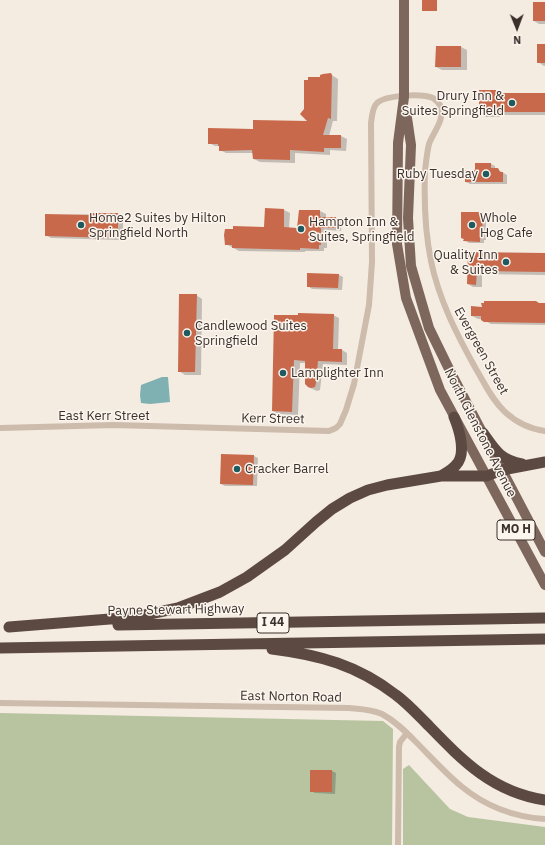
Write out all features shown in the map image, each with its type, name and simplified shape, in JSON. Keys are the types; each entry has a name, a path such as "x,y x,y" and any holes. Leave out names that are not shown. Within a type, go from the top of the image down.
{"highway":[{"path":"441,476 457,465 461,454 462,443 460,431 454,417"},
{"path":"483,433 497,453 510,462 533,464"},
{"path":"5,627 135,617 164,612 192,603 233,585 260,569 324,515 350,498 368,490 387,485 441,476 487,476 502,470 545,462"},
{"name":"Payne Stewart Highway","path":"5,627 545,618"},
{"name":"I 44","path":"0,648 545,639"},
{"path":"177,645 219,645 278,650 330,659 375,681 397,696 477,772 514,792 545,800"}],"main road":[{"name":"North Glenstone Avenue","path":"404,0 404,97 410,145 408,218 411,266 429,328 545,552"},
{"name":"North Glenstone Avenue","path":"404,97 398,143 397,244 406,298 440,390 545,585"}],"street":[{"name":"Evergreen Street","path":"336,428 342,422 350,397 370,301 372,262 371,123 373,110 376,104 385,99 429,97 438,102 441,110 441,119 429,145 425,179 429,251 437,285 459,338 494,400 505,412 518,422 545,432"},
{"name":"East Kerr Street","path":"0,428 114,425 208,428"},
{"name":"Kerr Street","path":"208,428 329,431 336,428"},
{"name":"East Norton Road","path":"0,703 363,709 382,715 397,724 452,779 483,802 499,810 545,819"},
{"path":"398,845 399,747 400,742 407,733"}],"green space":[{"path":"0,713 383,721 393,729 392,845 0,845"},
{"path":"409,765 450,809 468,817 545,827 545,845 403,845 403,769"}],"water":[{"path":"162,377 168,377 170,402 150,404 141,403 141,385"}],"building":[{"path":"422,0 437,0 437,11 422,11"},
{"path":"533,2 545,2 545,21 533,21"},
{"path":"537,44 545,44 545,63 537,63"},
{"path":"436,46 461,46 461,67 435,67"},
{"path":"331,73 331,119 328,118 323,135 341,135 341,148 324,148 324,152 290,150 290,160 253,159 252,150 219,151 218,144 208,144 208,128 253,129 253,120 307,121 300,114 304,109 304,80 308,80 308,77 320,77 320,75"},
{"name":"Drury Inn & Suites Springfield","path":"479,90 496,90 496,93 545,93 545,112 494,112 494,115 479,115"},
{"name":"Ruby Tuesday","path":"475,163 491,163 491,168 498,168 500,172 503,172 503,182 465,182 465,170 475,170"},
{"name":"Hampton Inn & Suites, Springfield","path":"265,208 284,209 284,227 297,228 299,210 320,210 321,217 336,217 337,226 336,228 321,228 321,245 319,245 319,249 300,248 300,250 232,248 232,245 225,245 225,229 233,229 233,226 264,227"},
{"name":"Whole Hog Cafe","path":"461,212 483,212 482,239 480,239 480,242 463,241 464,239 461,238"},
{"name":"Home2 Suites by Hilton Springfield North","path":"91,213 118,213 118,235 114,235 114,238 45,236 45,214 91,215"},
{"name":"Quality Inn & Suites","path":"468,252 545,253 545,272 477,271 476,285 467,284"},
{"path":"307,273 339,274 338,288 307,287"},
{"name":"Candlewood Suites Springfield","path":"179,294 197,294 195,372 178,372"},
{"path":"484,301 536,301 539,303 545,303 545,323 484,322 481,320 481,316 471,316 471,306 482,307 481,303 484,303"},
{"name":"Lamplighter Inn","path":"298,313 334,314 333,349 342,349 342,362 318,361 315,387 311,388 305,384 305,361 294,360 292,412 272,411 274,315 298,315"},
{"name":"Cracker Barrel","path":"221,454 254,455 253,485 220,484"},
{"path":"310,770 332,770 332,792 310,792"}],"place":[{"name":"Drury Inn & Suites Springfield","path":"512,103"},
{"name":"Ruby Tuesday","path":"486,174"},
{"name":"Home2 Suites by Hilton Springfield North","path":"81,225"},
{"name":"Whole Hog Cafe","path":"472,225"},
{"name":"Hampton Inn & Suites, Springfield","path":"301,229"},
{"name":"Quality Inn & Suites","path":"506,262"},
{"name":"Candlewood Suites Springfield","path":"187,333"},
{"name":"Lamplighter Inn","path":"283,373"},
{"name":"Cracker Barrel","path":"237,469"}]}
